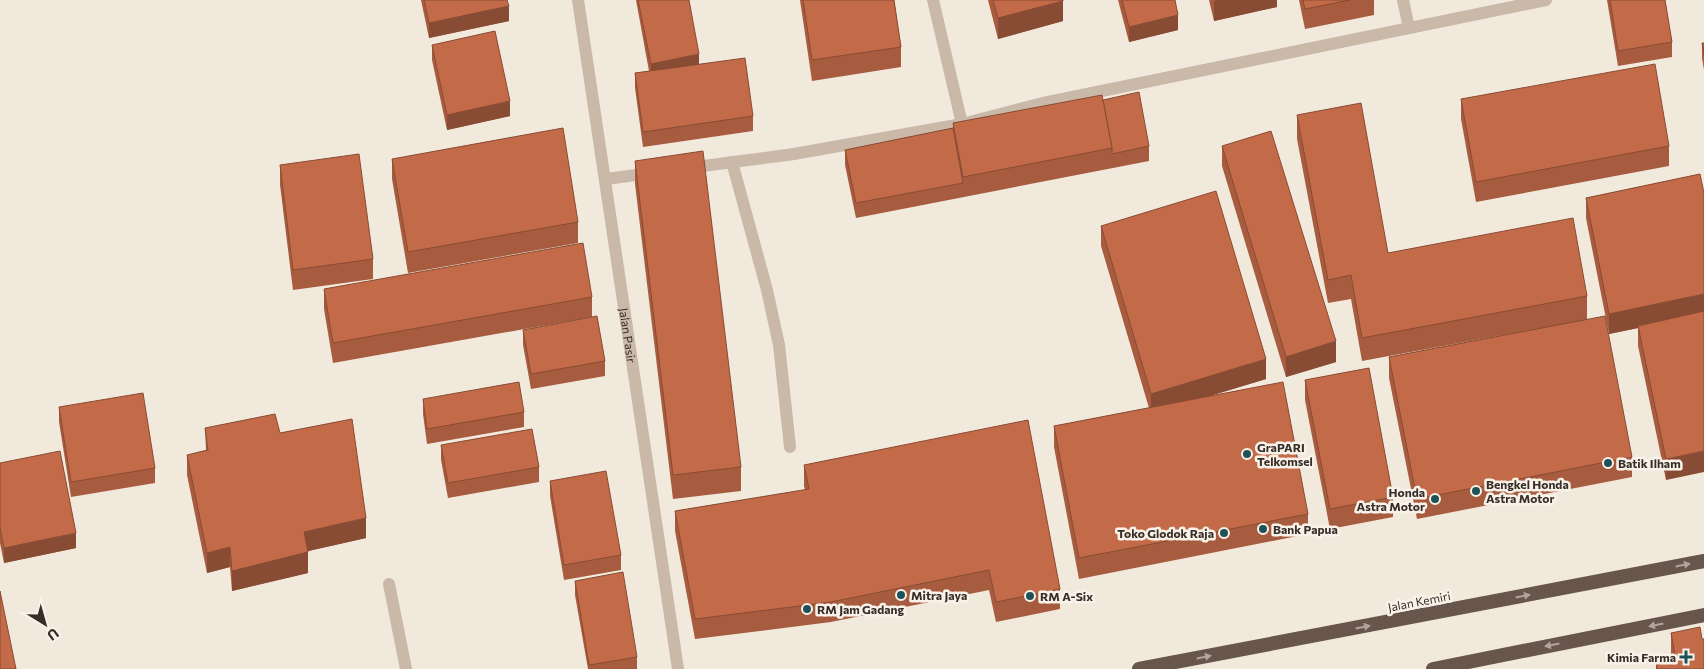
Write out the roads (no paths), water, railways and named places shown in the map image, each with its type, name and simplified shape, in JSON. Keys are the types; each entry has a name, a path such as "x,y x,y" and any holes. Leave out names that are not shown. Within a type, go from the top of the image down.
{"highway":[{"name":"Jalan Kemiri","path":"1139,669 1704,561"},
{"path":"1433,669 1704,615"}],"street":[{"name":"Jalan Pasir","path":"578,0 678,669"},
{"path":"933,0 962,124"},
{"path":"1403,0 1409,28"},
{"path":"606,179 794,154 962,124 1043,103 1546,0"},
{"path":"732,162 767,290 779,344 790,447"},
{"path":"389,584 406,669"}],"place":[{"name":"GraPARI Telkomsel","path":"1247,454"},
{"name":"Batik Ilham","path":"1608,463"},
{"name":"Bengkel Honda Astra Motor","path":"1476,491"},
{"name":"Honda Astra Motor","path":"1435,499"},
{"name":"Bank Papua","path":"1263,529"},
{"name":"Toko Glodok Raja","path":"1224,533"},
{"name":"Mitra Jaya","path":"901,595"},
{"name":"RM A-Six","path":"1030,596"},
{"name":"RM Jam Gadang","path":"807,609"},
{"name":"Kimia Farma","path":"1686,657"}]}
